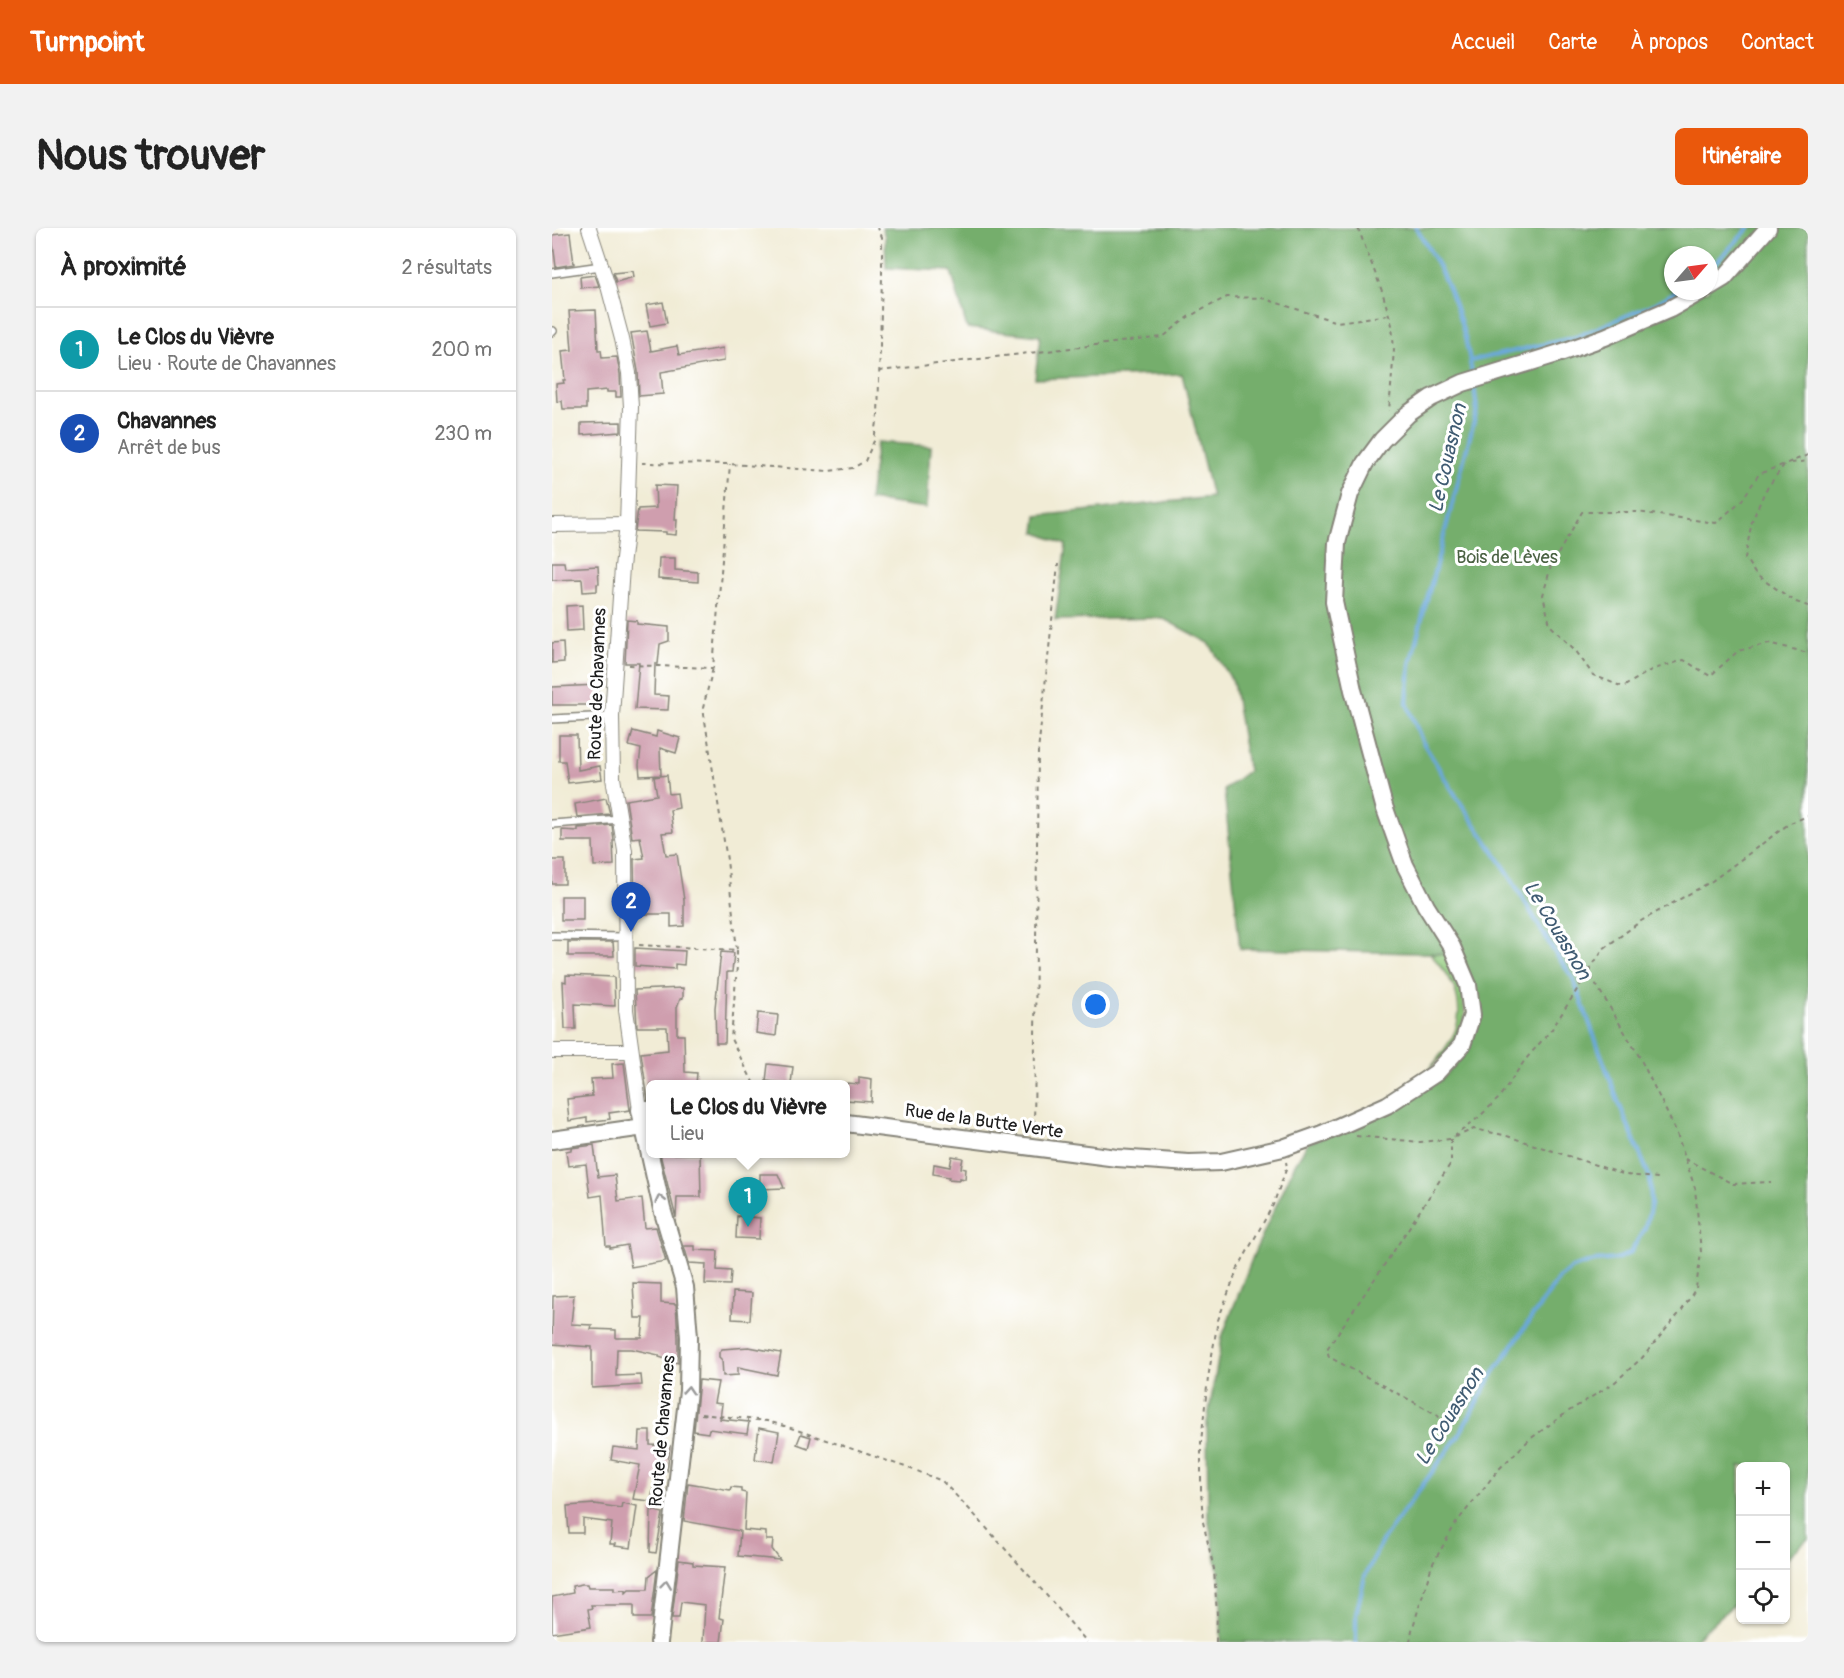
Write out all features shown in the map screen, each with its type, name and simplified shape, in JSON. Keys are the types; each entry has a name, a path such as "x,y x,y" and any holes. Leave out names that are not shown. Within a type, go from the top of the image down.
{"street":[{"name":"Route de Chavannes","path":"589,228 622,339 629,373 630,463 612,716 613,778 625,851 626,1010 631,1051 645,1116"},
{"path":"1718,282 1724,278 1768,228"},
{"name":"Rue de la Butte Verte","path":"850,1124 1118,1158 1189,1163 1221,1162 1284,1148 1322,1134 1388,1105 1436,1073 1462,1045 1472,1015 1468,985 1452,946 1426,906 1405,864 1384,806 1353,690 1334,602 1337,543 1350,494 1365,463 1382,440 1408,414 1431,398 1463,383 1605,338 1686,300"},
{"path":"552,525 627,524"},
{"path":"552,1051 631,1051"},
{"path":"552,1140 645,1116"},
{"name":"Route de Chavannes","path":"653,1158 662,1209 685,1287 689,1337 686,1412 659,1642"}],"lane":[{"path":"552,273 601,266"},
{"path":"552,719 612,716"},
{"path":"552,824 621,819"},
{"path":"552,936 625,941"}],"path":[{"path":"630,463 730,464 828,471 853,468 866,461 878,416 882,237 878,228"},
{"path":"1358,228 1392,325 1394,350 1390,406 1387,417"},
{"path":"879,371 1163,337 1188,317 1227,297 1262,298 1337,322 1389,315"},
{"path":"1808,455 1759,474 1742,500 1716,523 1637,512 1582,512 1551,566 1543,595 1550,625 1576,651 1593,675 1623,687 1651,670 1684,660 1710,676 1738,651 1769,643 1808,653"},
{"path":"1808,461 1785,463 1765,490 1752,521 1745,558 1756,575 1796,602 1808,606"},
{"path":"730,464 713,668 703,708 727,860 737,950 731,1039 752,1080"},
{"path":"1034,1148 1038,752 1058,564"},
{"path":"616,665 713,668"},
{"path":"1451,1139 1498,1099 1525,1060 1551,1029 1603,950 1641,921 1712,881 1790,823 1808,816"},
{"path":"625,941 737,950"},
{"path":"1410,1642 1432,1565 1456,1523 1499,1469 1530,1439 1614,1383 1642,1358 1682,1310 1696,1288 1701,1252 1695,1188 1676,1131 1640,1056 1588,971"},
{"path":"1354,1136 1420,1142 1451,1139 1474,1129 1562,1152 1626,1175 1658,1178"},
{"path":"1442,1425 1438,1415 1329,1357 1327,1349 1451,1163 1451,1139"},
{"path":"1216,1642 1214,1569 1203,1522 1201,1490 1201,1442 1208,1378 1218,1320 1237,1270 1273,1205 1287,1167 1284,1148"},
{"path":"1685,1159 1733,1184 1771,1182"},
{"path":"686,1412 767,1421 803,1431 942,1481 1087,1642"}],"green space":[{"name":"Bois de Lèves","path":"882,228 1808,228 1808,1539 1790,1555 1790,1462 1736,1462 1736,1603 1692,1642 1221,1642 1221,1586 1208,1517 1207,1423 1222,1337 1255,1251 1295,1164 1308,1143 1392,1111 1443,1078 1469,1050 1478,1009 1461,954 1240,949 1224,789 1248,771 1233,682 1209,643 1162,618 1055,620 1066,545 1035,532 1037,516 1212,497 1182,374 1035,379 1040,336 967,328 951,271 886,268 885,236"},
{"path":"877,442 931,446 927,508 869,500"},
{"path":"1431,954 1448,954 1461,979 1465,1016 1456,1043 1428,1071 1454,1034 1459,1014 1453,985"}],"building":[{"path":"570,233 574,264 556,267 552,235"},
{"path":"633,271 634,277 616,282 613,273"},
{"path":"595,275 599,286 581,288 580,277"},
{"path":"663,302 667,323 650,326 646,305"},
{"path":"596,310 598,350 601,350 602,358 617,357 621,397 616,397 616,392 607,392 607,390 586,392 586,409 563,409 562,401 557,402 556,384 564,383 563,380 565,380 562,351 572,350 569,311"},
{"path":"647,331 651,351 677,346 679,355 723,348 724,361 661,372 663,394 639,396 638,371 631,333"},
{"path":"621,422 621,432 581,435 581,423"},
{"path":"655,485 677,486 676,535 666,534 666,532 635,531 638,509 656,508"},
{"path":"659,558 675,558 675,570 698,572 698,582 658,579"},
{"path":"552,562 564,562 565,568 598,566 597,591 583,592 582,579 552,580"},
{"path":"582,605 583,630 567,631 566,606"},
{"path":"627,620 637,621 637,624 669,627 669,641 660,644 658,664 655,664 654,695 669,696 668,710 635,709 639,663 625,663"},
{"path":"563,642 564,662 552,663 552,643"},
{"path":"599,685 597,705 552,705 552,687"},
{"path":"633,731 656,737 657,731 680,738 676,753 660,748 661,775 640,776 641,749 629,746"},
{"path":"559,735 577,735 578,770 600,766 602,779 568,783 565,761 559,761"},
{"path":"667,775 669,794 677,793 679,808 670,810 673,832 662,833 666,855 677,854 684,900 684,926 671,927 671,914 635,914 634,859 644,858 640,837 632,838 626,800 657,795 654,777"},
{"path":"606,798 610,814 577,817 575,804"},
{"path":"612,825 614,865 594,866 593,841 562,841 562,830 578,831 578,828"},
{"path":"552,860 565,860 565,884 552,884"},
{"path":"561,896 583,896 583,920 561,920"},
{"path":"568,942 613,942 614,956 568,956"},
{"path":"635,948 685,951 684,965 675,964 675,969 635,966"},
{"path":"721,952 734,953 732,972 727,972 725,1043 716,1043 715,1008"},
{"path":"566,975 614,977 615,1006 575,1004 576,1029 565,1029 563,981 566,982"},
{"path":"683,988 683,998 680,999 677,1007 677,1035 684,1035 685,1072 697,1073 696,1080 646,1080 646,1087 641,1053 668,1050 667,1027 637,1027 635,990"},
{"path":"758,1013 778,1015 776,1036 756,1033"},
{"path":"624,1063 630,1110 609,1113 610,1119 587,1122 587,1118 569,1121 567,1099 592,1096 591,1079 613,1078 612,1064"},
{"path":"768,1064 793,1067 791,1080 766,1080"},
{"path":"859,1077 872,1079 871,1102 850,1100 850,1083 859,1084"},
{"path":"594,1145 598,1177 615,1175 618,1201 642,1198 645,1228 656,1227 666,1261 631,1267 627,1245 610,1248 606,1246 602,1195 590,1197 586,1164 568,1166 566,1151 571,1148"},
{"path":"952,1156 963,1158 961,1168 966,1169 965,1179 948,1179 949,1177 933,1174 934,1164 950,1167"},
{"path":"661,1158 700,1158 701,1197 677,1197 676,1218"},
{"path":"760,1174 778,1174 784,1188 760,1189"},
{"path":"737,1216 760,1218 759,1239 736,1238"},
{"path":"684,1246 695,1246 695,1250 718,1251 717,1270 731,1271 730,1285 705,1284 706,1264 689,1263"},
{"path":"633,1283 661,1284 661,1303 676,1304 678,1363 659,1357 659,1355 632,1349 617,1349 616,1376 641,1375 642,1385 592,1388 592,1347 552,1344 553,1296 574,1295 571,1324 592,1325 591,1329 616,1330 616,1338 642,1338 644,1318 635,1318"},
{"path":"733,1292 752,1293 750,1320 732,1319"},
{"path":"749,1347 781,1353 777,1375 738,1367 738,1375 723,1376 719,1352 722,1349"},
{"path":"699,1380 718,1382 714,1403 722,1404 720,1419 749,1422 747,1434 709,1429 708,1433 694,1431"},
{"path":"759,1428 779,1432 774,1462 755,1459"},
{"path":"640,1431 650,1431 650,1445 670,1446 667,1471 657,1470 651,1501 633,1499 640,1465 611,1460 613,1447 639,1450"},
{"path":"801,1434 811,1437 808,1448 797,1444"},
{"path":"688,1483 730,1490 731,1487 741,1488 741,1492 746,1493 744,1530 766,1532 766,1540 773,1540 772,1549 780,1560 738,1556 740,1531 684,1521"},
{"path":"622,1503 637,1506 631,1548 610,1544 612,1523 583,1519 583,1533 569,1533 567,1506 595,1504 621,1508"},
{"path":"651,1510 663,1513 656,1553 650,1552"},
{"path":"679,1560 693,1562 693,1565 725,1567 719,1618 724,1619 721,1642 703,1642 705,1605 681,1602 679,1618 672,1618"},
{"path":"657,1570 651,1618 634,1618 634,1605 591,1605 592,1608 588,1609 591,1627 552,1633 552,1597 573,1593 572,1586 582,1584 587,1584 588,1587 614,1587 614,1590 626,1589 626,1592 629,1589 648,1589 649,1576"}],"waterway":[{"name":"Le Couasnon","path":"1416,228 1436,262 1452,298 1464,335 1472,374"},
{"path":"1718,261 1749,228"},
{"path":"1470,361 1576,337 1664,298"},
{"name":"Le Couasnon","path":"1356,1642 1356,1614 1365,1576 1382,1541 1459,1435 1494,1372 1559,1278 1572,1268 1594,1261 1617,1259 1630,1253 1645,1228 1651,1205 1650,1178 1618,1101 1573,978 1553,950 1507,871 1422,741 1407,703 1410,664 1477,410 1474,385"}],"place":[{"name":"Chavannes","path":"631,932"},
{"name":"Le Clos du Vièvre","path":"748,1227"}]}
